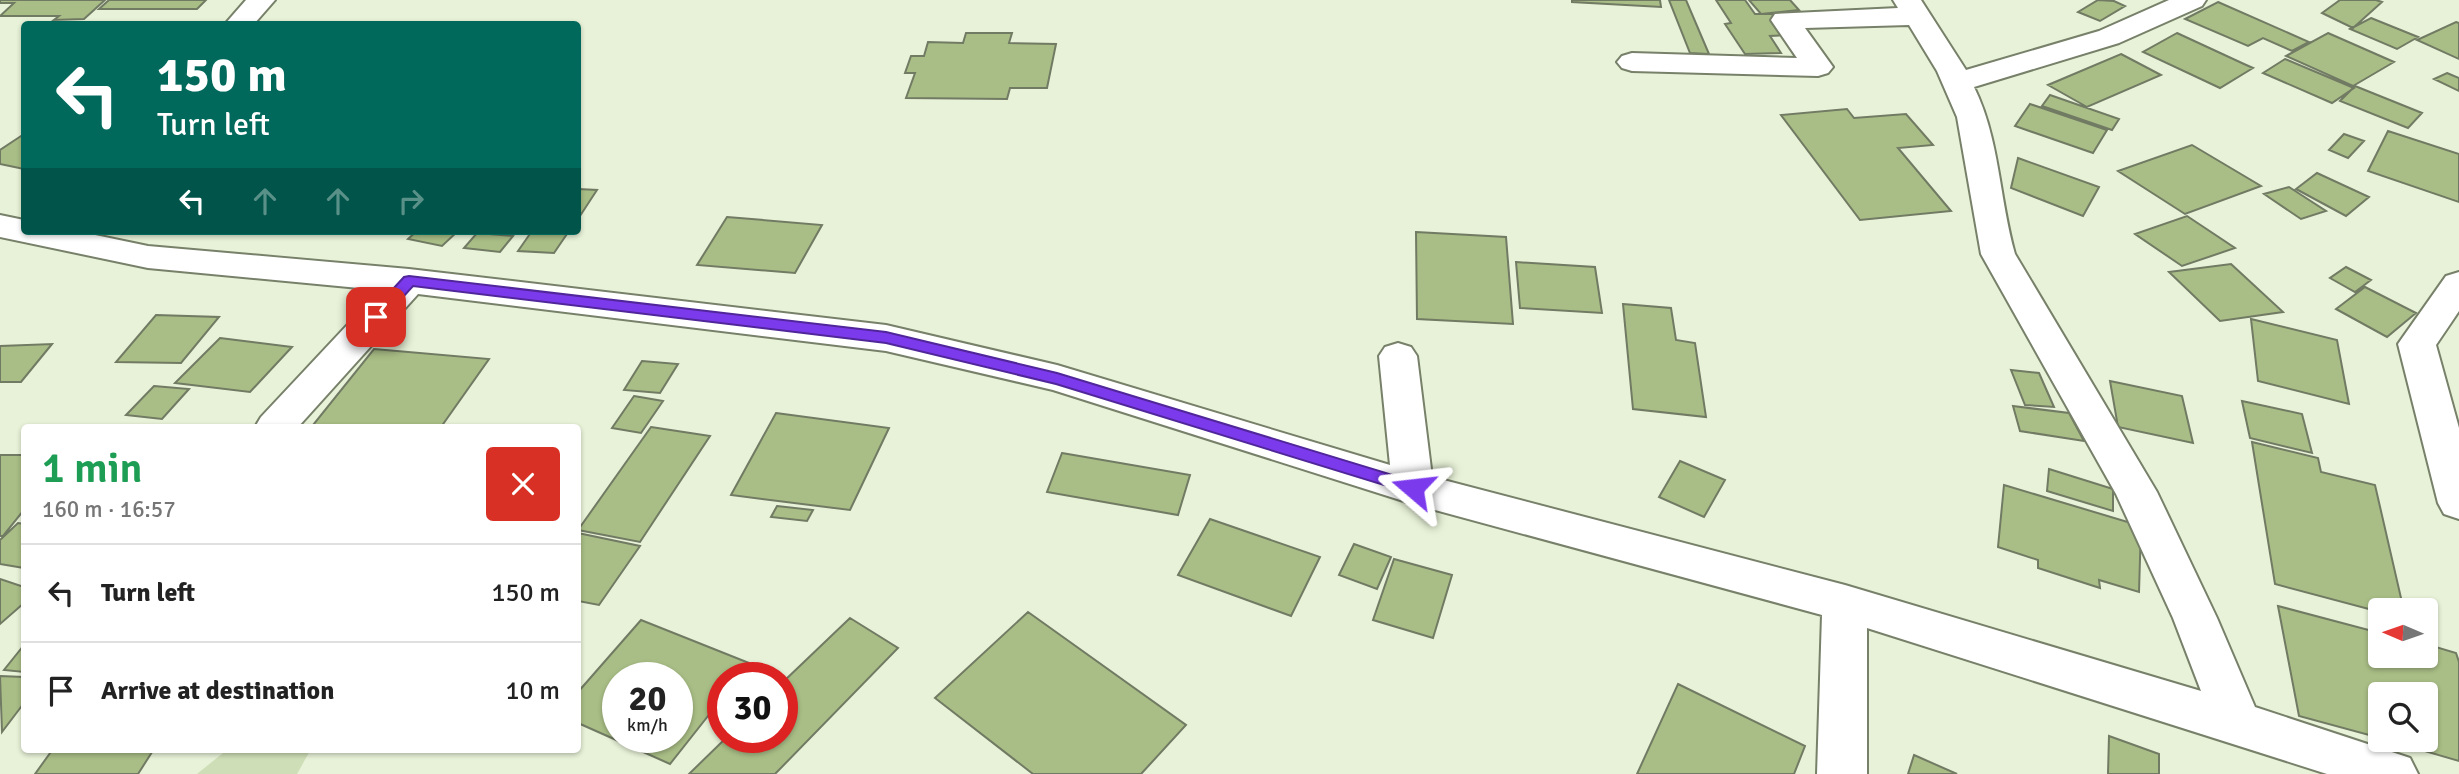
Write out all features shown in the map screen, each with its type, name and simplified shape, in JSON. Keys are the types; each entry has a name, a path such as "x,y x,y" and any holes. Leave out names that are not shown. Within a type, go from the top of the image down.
{"street":[{"path":"242,21 261,0"},
{"path":"1958,82 2109,37 2192,0"},
{"path":"1632,62 1818,66 1784,20 1918,5 1958,82 1972,117 1980,151 1989,226 1998,254 2136,492 2195,618 2238,723"},
{"path":"0,215 21,205"},
{"path":"0,226 21,230"},
{"path":"43,235 148,257 409,281 886,338 1057,378 1413,488 1845,603 2238,723 2393,774"},
{"path":"278,424 409,281"},
{"path":"2459,284 2417,344 2459,503"},
{"path":"1398,356 1413,488"},
{"path":"1842,774 1845,603"}],"green space":[{"path":"223,753 309,753 297,774 197,774"}],"building":[{"path":"0,0 105,0 84,19 54,20 59,16 0,16 14,3 0,3"},
{"path":"109,0 206,0 197,9 99,9"},
{"path":"1660,0 1661,7 1572,2"},
{"path":"1669,0 1686,0 1709,54 1690,53"},
{"path":"1716,0 1745,0 1755,14 1772,14 1788,35 1770,36 1781,53 1745,54 1725,24 1731,23"},
{"path":"1749,0 1790,0 1799,10 1761,14"},
{"path":"2098,0 2114,1 2125,6 2100,21 2078,12"},
{"path":"2340,0 2382,2 2353,28 2322,13"},
{"path":"2218,2 2309,42 2292,51 2263,38 2248,46 2185,19"},
{"path":"2371,18 2418,37 2397,49 2350,29"},
{"path":"2459,23 2459,59 2417,40"},
{"path":"966,33 1012,33 1009,43 1056,44 1047,88 1010,88 1007,99 906,98 915,73 905,73 911,56 924,56 928,42 963,43"},
{"path":"2177,33 2253,68 2220,88 2143,52"},
{"path":"2328,33 2394,62 2353,86 2286,56"},
{"path":"2121,54 2161,75 2087,107 2048,85"},
{"path":"2285,59 2354,88 2332,103 2263,73"},
{"path":"2447,73 2459,78 2459,91 2434,79"},
{"path":"2355,86 2422,113 2408,128 2340,101"},
{"path":"2050,95 2119,119 2112,130 2042,106"},
{"path":"2030,104 2107,130 2093,153 2015,126"},
{"path":"1847,109 1854,118 1906,114 1933,145 1898,148 1951,211 1860,220 1781,115"},
{"path":"2388,131 2459,154 2459,202 2368,171"},
{"path":"2344,134 2364,141 2348,158 2329,150"},
{"path":"21,136 21,168 0,164 0,150"},
{"path":"2192,145 2261,186 2185,214 2118,171"},
{"path":"2018,158 2099,187 2083,216 2011,188"},
{"path":"2317,173 2369,197 2346,216 2296,189"},
{"path":"2289,187 2326,211 2301,219 2264,194"},
{"path":"581,189 597,190 581,214"},
{"path":"2187,216 2235,248 2182,266 2135,234"},
{"path":"727,217 822,225 795,273 697,265"},
{"path":"1416,232 1506,237 1513,324 1417,319"},
{"path":"412,235 454,235 442,246 408,239"},
{"path":"475,235 513,236 500,252 464,248"},
{"path":"529,235 566,235 554,253 518,251"},
{"path":"1516,262 1595,267 1602,313 1520,308"},
{"path":"2231,264 2283,312 2220,321 2169,272"},
{"path":"2346,267 2371,280 2355,292 2330,278"},
{"path":"2365,287 2416,313 2387,337 2336,309"},
{"path":"1623,304 1671,308 1676,340 1695,343 1706,417 1633,409"},
{"path":"156,315 219,317 181,363 116,362"},
{"path":"2251,319 2337,340 2349,404 2258,381"},
{"path":"220,338 292,347 250,392 175,383"},
{"path":"52,344 21,382 0,382 0,346"},
{"path":"374,349 489,359 443,424 314,424"},
{"path":"642,361 678,364 660,393 624,390"},
{"path":"2011,370 2039,373 2054,407 2025,405"},
{"path":"2110,381 2182,396 2193,443 2118,427"},
{"path":"154,386 189,389 162,419 126,415"},
{"path":"634,396 663,401 641,433 612,428"},
{"path":"2242,401 2302,414 2312,453 2250,438"},
{"path":"2013,406 2069,413 2084,441 2020,431"},
{"path":"776,413 889,428 850,510 731,495"},
{"path":"651,427 710,436 640,542 581,531 581,526"},
{"path":"2252,442 2318,458 2321,472 2375,485 2401,598 2368,598 2368,609 2275,584"},
{"path":"1062,453 1190,475 1178,515 1047,492"},
{"path":"0,455 21,455 21,514 3,536 0,536"},
{"path":"1680,461 1725,480 1704,517 1659,497"},
{"path":"2049,469 2113,489 2113,511 2047,491"},
{"path":"2004,485 2141,526 2139,592 2099,580 2100,588 2038,568 2038,560 1998,547"},
{"path":"777,506 813,510 807,521 771,517"},
{"path":"1210,519 1320,557 1291,616 1178,575"},
{"path":"18,523 21,524 21,568 0,564 0,540"},
{"path":"581,534 640,546 599,605 581,602"},
{"path":"1354,544 1391,557 1377,589 1339,575"},
{"path":"1394,559 1452,575 1433,638 1373,620"},
{"path":"0,579 21,586 21,606 0,624"},
{"path":"2278,606 2368,630 2368,668 2438,668 2438,648 2456,653 2459,662 2459,761 2428,752 2438,752 2438,682 2368,682 2368,735 2299,716"},
{"path":"1028,612 1186,725 1141,774 1033,774 935,698"},
{"path":"850,618 898,648 798,750 798,668"},
{"path":"641,620 746,662 707,662 707,717 693,735 693,662 604,662"},
{"path":"21,649 21,672 4,670"},
{"path":"602,665 602,734 581,724 581,689"},
{"path":"0,676 21,677 21,707 2,732"},
{"path":"1678,684 1805,746 1794,774 1637,774"},
{"path":"2109,736 2159,754 2159,774 2108,774"},
{"path":"50,753 151,753 138,774 35,774"},
{"path":"645,753 679,753 670,764"},
{"path":"711,753 796,753 775,774 689,774"},
{"path":"1914,755 1957,774 1908,774"}],"route":[{"path":"376,317 409,281 886,338 1057,378 1413,488"}]}
